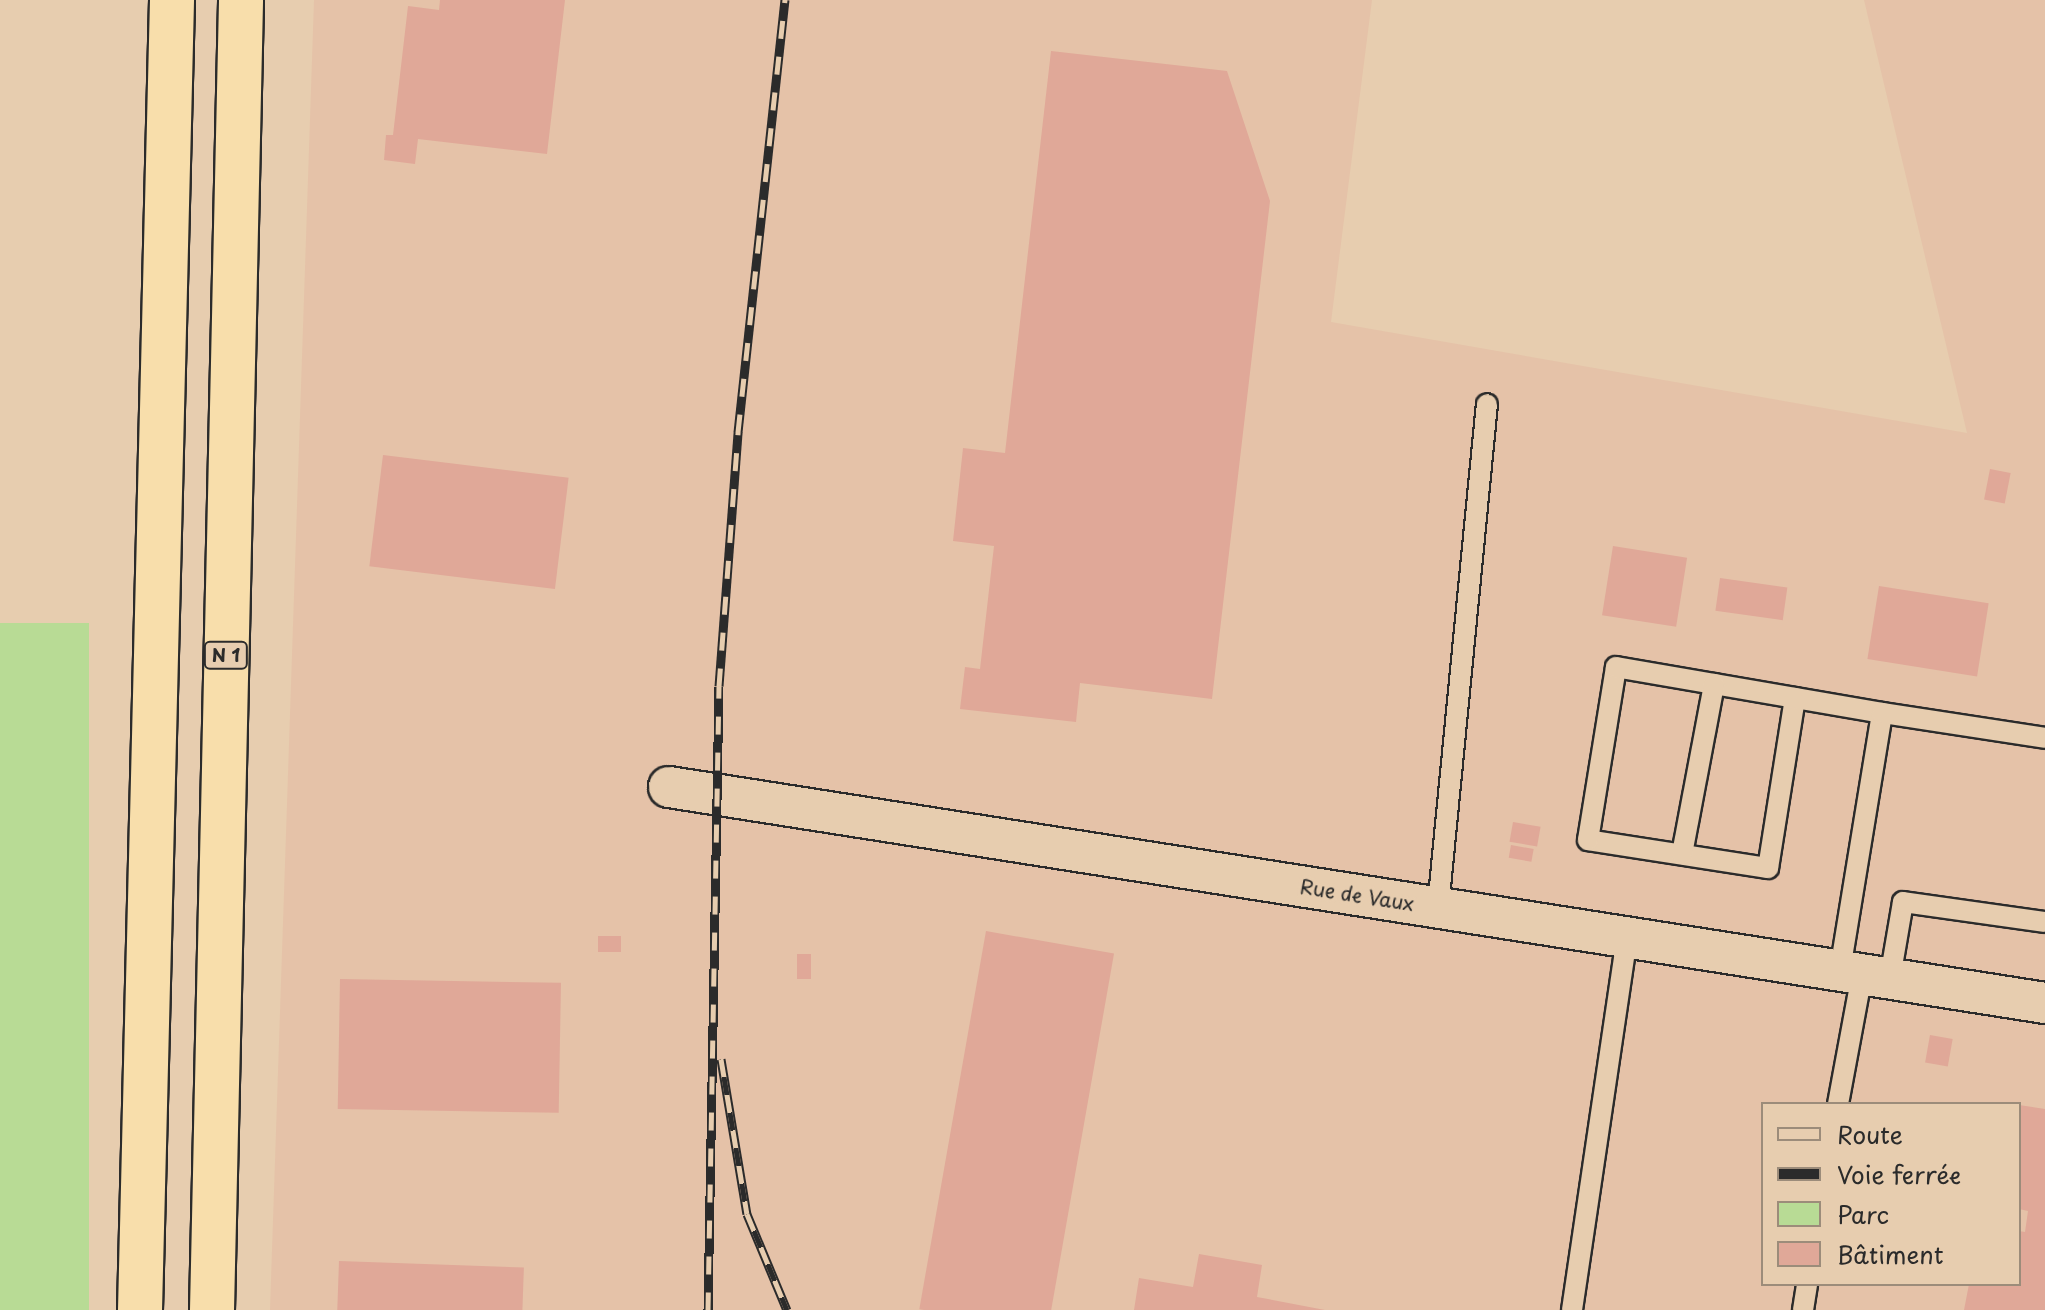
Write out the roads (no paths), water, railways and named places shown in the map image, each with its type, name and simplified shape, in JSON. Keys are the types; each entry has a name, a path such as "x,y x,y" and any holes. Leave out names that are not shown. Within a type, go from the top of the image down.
{"highway":[{"path":"140,1310 172,0"},
{"name":"N 1","path":"212,1310 241,0"}],"street":[{"name":"Rue de Vaux","path":"669,787 2045,1003"}],"lane":[{"path":"1438,907 1487,404"},
{"path":"1795,698 1768,868 1588,840 1616,667 2045,738"},
{"path":"1682,854 1714,684"},
{"path":"1838,1102 1864,974 1882,713"},
{"path":"1864,974 1903,902 2045,922"},
{"path":"1572,1310 1627,937"},
{"path":"1803,1310 1807,1286"}],"railway":[{"path":"708,1310 719,686 738,432 785,0"},
{"path":"721,1059 747,1214 787,1310"}]}
